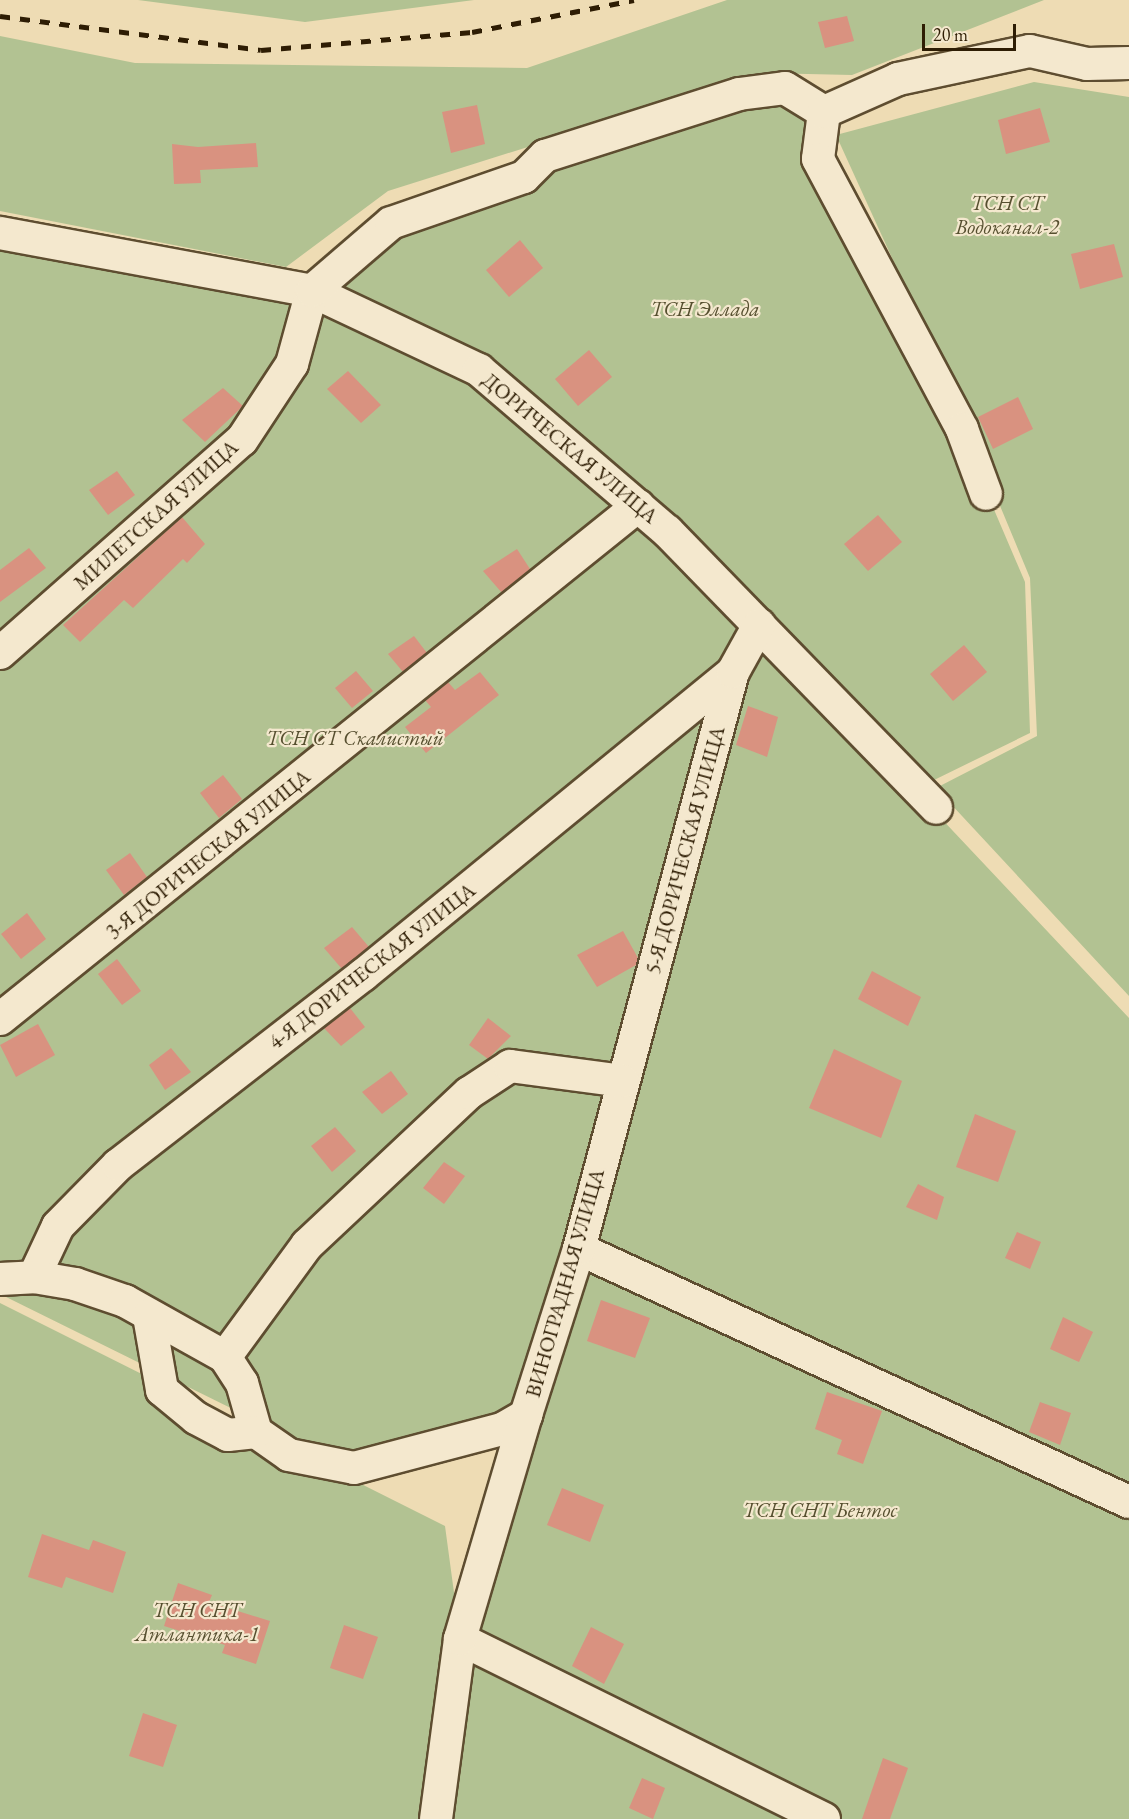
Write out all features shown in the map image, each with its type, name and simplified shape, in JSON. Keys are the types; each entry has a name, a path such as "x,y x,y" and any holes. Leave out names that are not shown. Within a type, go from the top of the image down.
{"lane":[{"path":"824,112 898,79 1030,51 1087,64 1129,63"},
{"path":"312,291 391,223 524,177 545,156 739,94 785,88 824,112"},
{"path":"824,112 818,159 962,429 986,494"},
{"name":"ДОРИЧЕСКАЯ УЛИЦА","path":"2,237 312,291 479,370 638,506 759,625 936,808"},
{"name":"МИЛЕТСКАЯ УЛИЦА","path":"0,653 242,440 292,364 312,291"},
{"name":"3-Я ДОРИЧЕСКАЯ УЛИЦА","path":"0,1019 638,506"},
{"name":"5-Я ДОРИЧЕСКАЯ УЛИЦА","path":"622,1081 733,672 759,625"},
{"name":"4-Я ДОРИЧЕСКАЯ УЛИЦА","path":"34,1277 58,1226 118,1164 372,968 733,672"},
{"path":"225,1357 307,1245 469,1093 510,1066 622,1081"},
{"name":"ВИНОГРАДНАЯ УЛИЦА","path":"256,1432 289,1455 354,1468 502,1429 526,1415 579,1249 622,1081"},
{"path":"579,1249 1129,1502"},
{"path":"0,1278 34,1277 75,1284 124,1301 225,1357 243,1383 256,1432 228,1435 196,1418 162,1390 149,1316"},
{"path":"436,1819 460,1639 526,1415"},
{"path":"460,1639 824,1819"}],"green space":[{"path":"138,0 474,0 305,22"},
{"path":"727,0 1044,0 852,75 763,73 388,191 286,267 0,211 0,36 135,63 527,68"},
{"name":"ТСН СТ Водоканал-2","path":"1034,82 1129,97 1129,996 936,788 1037,736 1030,578 949,383 836,135"},
{"name":"ТСН Эллада","path":"778,99 814,123 906,304 1025,582 1030,733 928,783 650,501 336,286 404,230 553,166"},
{"path":"0,230 312,291 479,370 759,625 1129,1018 1129,1819 0,1819 0,1303 445,1526 460,1637 517,1417 338,1461 0,1294"}],"building":[{"path":"847,16 854,41 825,48 818,22"},
{"path":"477,105 485,144 451,153 442,112"},
{"path":"1040,108 1050,142 1006,154 998,120"},
{"path":"256,143 258,167 200,170 201,183 174,184 172,144 198,147"},
{"path":"520,240 543,268 509,297 486,270"},
{"path":"1114,244 1123,277 1080,289 1071,254"},
{"path":"589,350 612,377 578,406 555,379"},
{"path":"348,371 381,405 361,423 327,389"},
{"path":"223,388 243,406 205,442 182,420"},
{"path":"1018,397 1033,429 993,449 978,417"},
{"path":"117,471 135,495 108,515 89,490"},
{"path":"878,515 902,542 868,571 844,544"},
{"path":"182,517 205,544 187,563 183,559 133,608 124,600 80,642 63,625"},
{"path":"29,548 46,568 0,602 0,570"},
{"path":"517,549 530,569 502,593 483,571"},
{"path":"414,636 427,653 403,672 388,654"},
{"path":"964,645 987,672 953,701 930,674"},
{"path":"356,671 373,691 352,708 335,688"},
{"path":"480,672 499,695 426,753 405,727 431,707 425,700 448,682 455,690"},
{"path":"748,706 778,717 767,757 736,745"},
{"path":"223,775 242,799 219,818 200,793"},
{"path":"130,853 147,877 124,895 106,870"},
{"path":"27,913 46,939 21,959 1,934"},
{"path":"352,927 369,947 342,969 324,948"},
{"path":"623,931 638,958 636,965 597,987 577,955"},
{"path":"117,959 141,991 122,1005 98,974"},
{"path":"872,971 921,997 908,1026 858,999"},
{"path":"350,1008 365,1027 341,1046 324,1028"},
{"path":"488,1018 511,1036 488,1059 469,1045"},
{"path":"38,1024 55,1055 16,1077 0,1045"},
{"path":"171,1048 191,1072 165,1090 149,1065"},
{"path":"834,1049 902,1081 881,1138 809,1108"},
{"path":"391,1071 408,1094 382,1114 362,1092"},
{"path":"975,1114 1016,1131 998,1182 956,1167"},
{"path":"335,1127 356,1151 332,1172 311,1146"},
{"path":"444,1162 465,1176 444,1204 423,1188"},
{"path":"918,1184 944,1197 937,1220 906,1207"},
{"path":"1017,1232 1041,1242 1030,1269 1005,1258"},
{"path":"601,1300 650,1318 635,1358 587,1341"},
{"path":"1063,1317 1093,1332 1079,1362 1050,1349"},
{"path":"827,1392 882,1411 863,1464 837,1454 842,1440 815,1429"},
{"path":"1040,1402 1071,1413 1060,1445 1029,1432"},
{"path":"562,1488 604,1505 590,1542 547,1525"},
{"path":"42,1534 89,1550 93,1540 126,1552 113,1593 66,1577 62,1588 28,1577"},
{"path":"178,1583 212,1595 209,1602 270,1621 256,1664 222,1653 225,1645 164,1626"},
{"path":"344,1625 378,1637 363,1679 330,1668"},
{"path":"591,1627 624,1644 604,1684 572,1666"},
{"path":"143,1713 177,1725 163,1767 129,1756"},
{"path":"883,1758 908,1768 890,1819 862,1819"},
{"path":"642,1778 665,1788 653,1819 629,1808"}],"railway":[{"path":"0,16 261,50 472,32 634,0"}],"park label":[{"name":"ТСН СТ Скалистый","path":"355,738"},
{"name":"ТСН СНТ Бентос","path":"820,1510"},
{"name":"ТСН СНТ Атлантика-1","path":"197,1622"}]}
